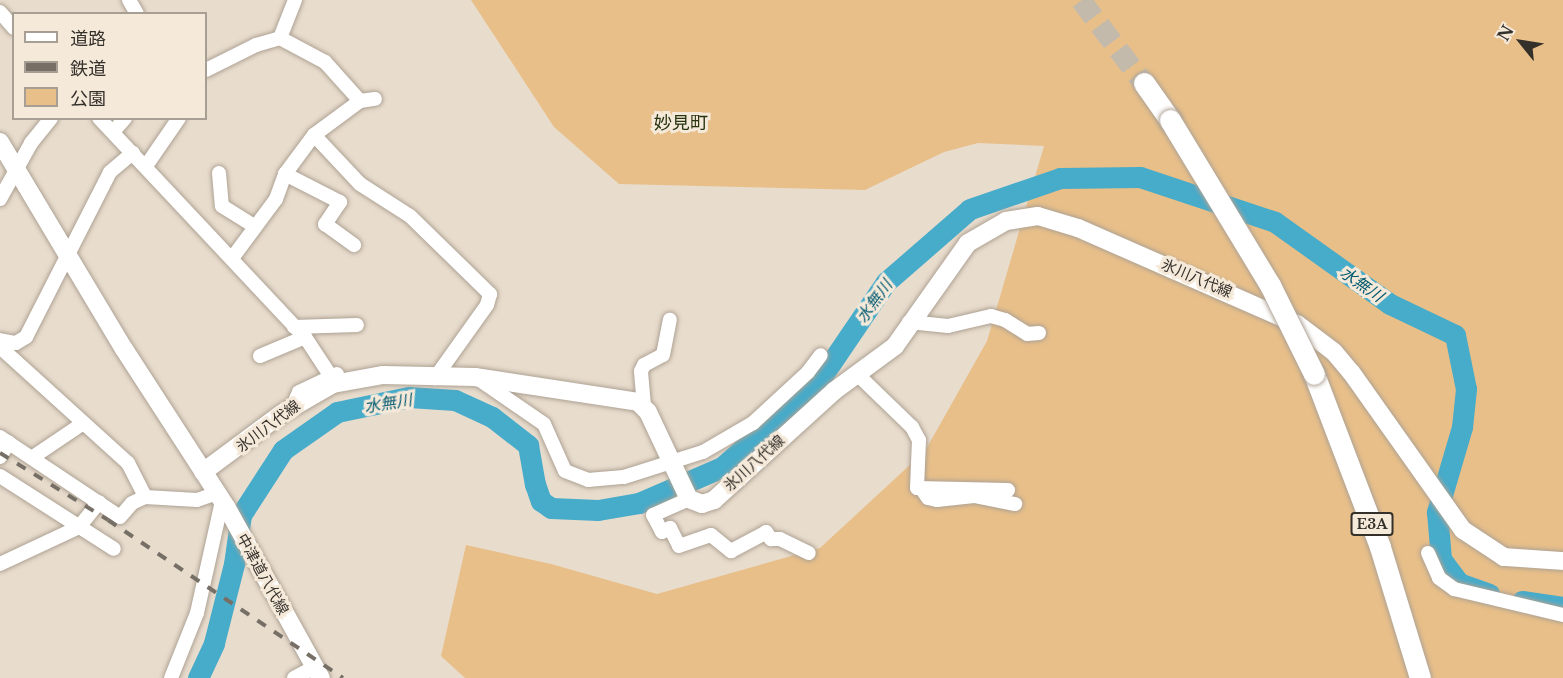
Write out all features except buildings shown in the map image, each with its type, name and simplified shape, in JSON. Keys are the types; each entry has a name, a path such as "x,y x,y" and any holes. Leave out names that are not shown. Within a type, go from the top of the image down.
{"highway":[{"name":"E3A","path":"1144,83 1170,120 1270,285 1314,374 1380,547 1420,678"}],"main road":[{"path":"0,142 66,253 203,472"},
{"name":"氷川八代線","path":"688,496 702,504 714,500 856,373 895,346 953,259 991,227 1019,217 1038,216 1077,228 1297,324 1316,337 1351,372 1463,530 1504,557 1563,561"},
{"name":"氷川八代線","path":"203,472 293,406 333,384 383,375 435,378 475,377 630,399 644,406"},
{"path":"644,406 688,496"},
{"name":"中津道八代線","path":"203,472 222,501 318,672"}],"street":[{"path":"280,38 295,0"},
{"path":"0,12 12,26"},
{"path":"207,70 256,45 280,38 325,62 360,100"},
{"path":"233,258 276,199 285,174 314,135 360,100 375,99"},
{"path":"0,199 16,170 50,120"},
{"path":"101,120 305,337 330,375"},
{"path":"113,132 123,120"},
{"path":"146,166 178,120"},
{"path":"314,135 360,184 410,216 490,294 487,305 435,378"},
{"path":"0,340 16,343 26,337 66,253 110,172 133,153"},
{"path":"219,173 222,206 255,226"},
{"path":"285,174 340,202 325,224 354,245"},
{"path":"909,322 948,326 991,316 1005,320 1027,334 1039,333"},
{"path":"644,406 640,371 644,364 663,355 670,320"},
{"path":"294,327 357,325"},
{"path":"260,356 305,337"},
{"path":"0,346 82,424 128,463 146,496"},
{"path":"475,377 544,424 565,471 572,477 588,480 624,477 672,464 703,452 753,423 808,372 820,355"},
{"path":"856,373 912,428 919,440 917,488 1008,490"},
{"path":"293,406 299,392 330,375 383,375"},
{"path":"33,457 82,424"},
{"path":"0,457 4,439 120,517 132,503 146,496 222,501 197,613 171,678"},
{"path":"0,476 114,549"},
{"path":"921,488 928,498 937,500 974,496 1015,504"},
{"path":"688,496 653,515 662,532 670,528 679,546 711,535 731,551 766,532 771,539 780,539 809,553"},
{"path":"0,564 79,526 99,502"},
{"path":"1428,553 1439,578 1454,589 1563,615"},
{"path":"294,678 318,672"}],"green space":[{"path":"471,0 1563,0 1563,678 465,678 441,656 466,545 551,564 657,594 820,548 925,451 987,341 1044,146 978,143 944,152 865,190 619,184 554,127"}],"waterway":[{"name":"水無川","path":"198,678 214,643 234,564 241,515 283,450 337,412 409,397 455,400 492,417 528,445 535,484 541,501 551,508 598,510 639,503 722,467 818,382 886,282 970,209 1060,178 1140,177 1275,222 1390,304 1455,335 1466,389 1462,427 1437,512 1441,559 1459,583 1489,594"},
{"name":"水無川","path":"1522,601 1563,607"}],"tunnel":[{"path":"1081,0 1144,83"}],"railway":[{"path":"0,453 108,520 343,678"}],"district":[{"name":"妙見町","path":"681,123"}]}
